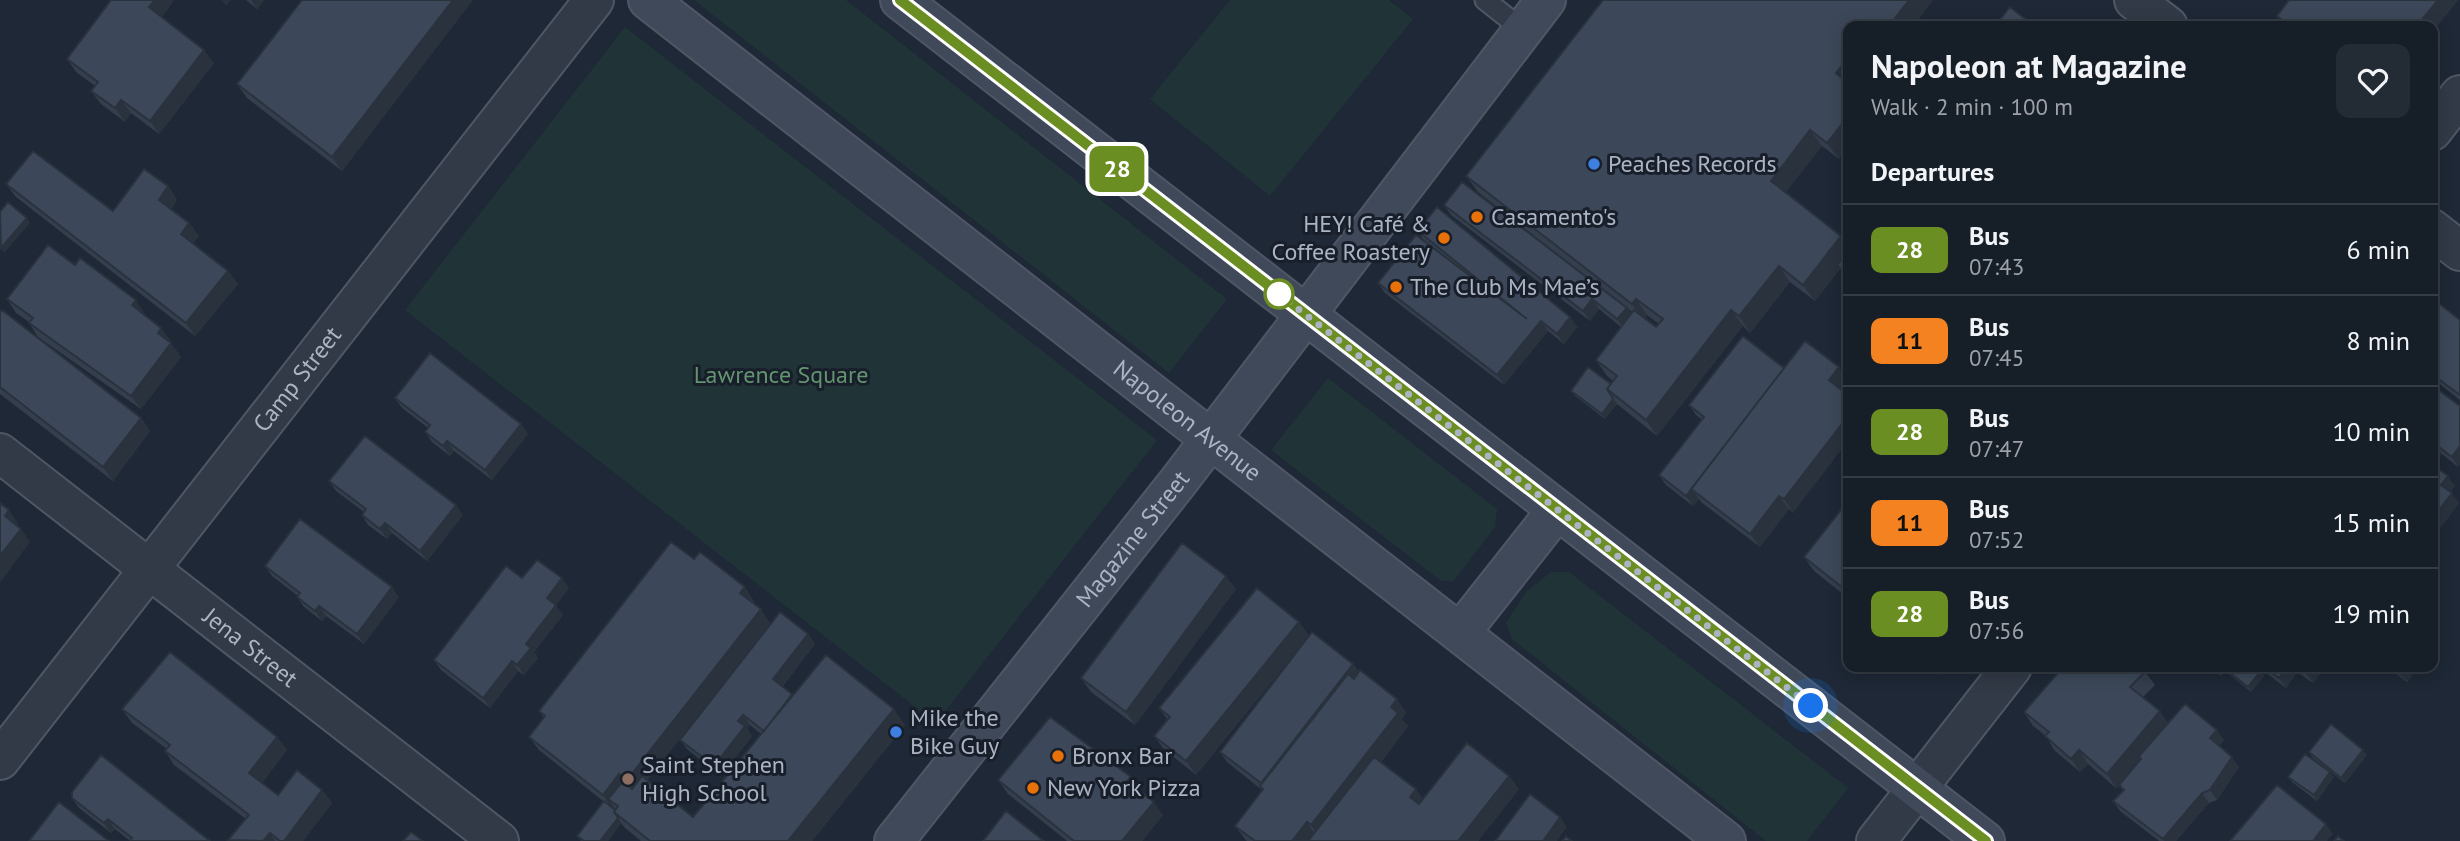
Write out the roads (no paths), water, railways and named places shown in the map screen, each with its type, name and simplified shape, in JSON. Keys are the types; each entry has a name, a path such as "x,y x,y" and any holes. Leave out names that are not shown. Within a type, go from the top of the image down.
{"street":[{"name":"Camp Street","path":"0,760 594,0"},
{"name":"Napoleon Avenue","path":"648,0 1726,841"},
{"path":"900,0 1986,841"},
{"path":"2134,0 2161,21"},
{"name":"Magazine Street","path":"894,841 1211,439 1535,15"},
{"path":"2438,123 2460,95"},
{"path":"2438,234 2460,251"},
{"name":"Jena Street","path":"0,453 499,841"},
{"path":"1460,633 1557,510"},
{"path":"1876,841 2008,672"}],"lane":[{"path":"1485,0 1535,15"}],"place":[{"name":"Peaches Records","path":"1594,164"},
{"name":"Casamento's","path":"1477,217"},
{"name":"HEY! Café & Coffee Roastery","path":"1444,238"},
{"name":"The Club Ms Mae’s","path":"1396,287"},
{"name":"Mike the Bike Guy","path":"896,732"},
{"name":"Bronx Bar","path":"1058,756"},
{"name":"Saint Stephen High School","path":"628,779"},
{"name":"New York Pizza","path":"1033,788"}],"park label":[{"name":"Lawrence Square","path":"781,375"}]}
